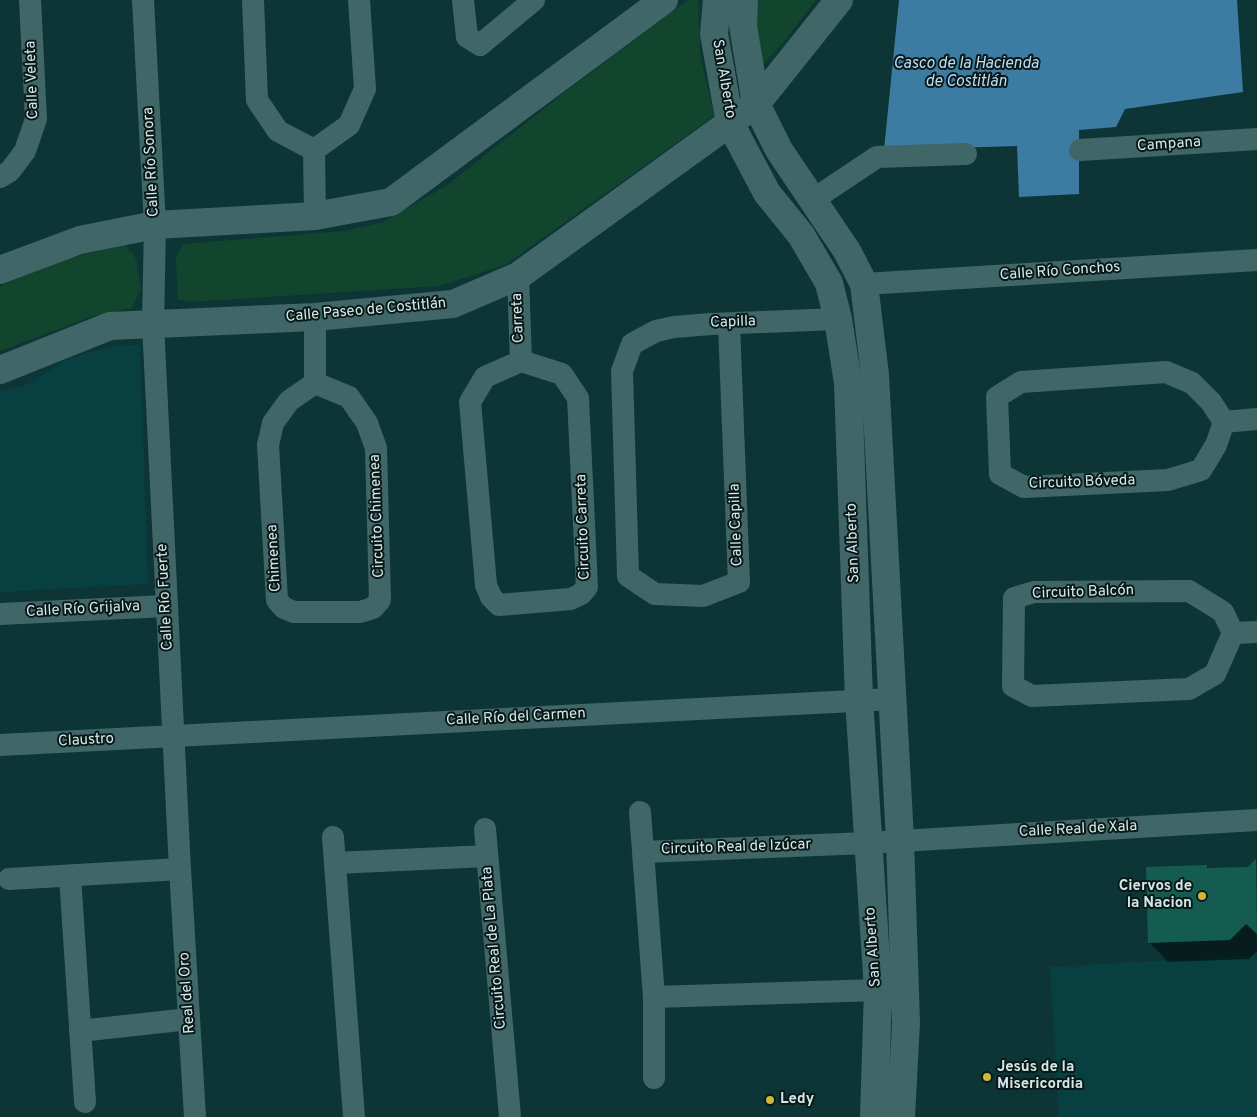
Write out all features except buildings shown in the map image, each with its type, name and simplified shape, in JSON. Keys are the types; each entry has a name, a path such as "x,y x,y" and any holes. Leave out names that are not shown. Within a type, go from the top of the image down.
{"street":[{"name":"Calle Veleta","path":"0,177 10,171 26,150 36,120 30,0"},
{"name":"Calle Río Sonora","path":"143,0 155,224 153,324"},
{"path":"253,0 256,100 278,130 314,150"},
{"path":"314,150 349,126 366,89 359,0"},
{"path":"462,0 467,37 480,45 534,0"},
{"path":"0,270 80,240 155,224 316,216 391,202 664,0"},
{"name":"San Alberto","path":"717,0 714,34 730,123 767,193 801,235 829,283 838,319 848,383 859,699 878,990 874,1117"},
{"name":"San Alberto","path":"744,0 743,26 756,104 779,150 811,201 847,251 864,284 875,375 900,840 906,1023 901,1117"},
{"name":"Calle Paseo de Costitlán","path":"0,370 110,326 315,317 453,304 518,276 756,104 838,0"},
{"name":"Campana","path":"1080,150 1257,139"},
{"path":"314,150 316,216"},
{"path":"811,201 877,157 966,154"},
{"name":"Calle Río Conchos","path":"864,284 1257,260"},
{"name":"Carreta","path":"518,276 521,361"},
{"path":"315,317 315,383"},
{"name":"Capilla","path":"632,344 656,331 665,329 838,319"},
{"name":"Calle Río Fuerte","path":"153,324 180,869"},
{"name":"Calle Capilla","path":"632,344 622,371 628,576 655,594 703,596 739,582 729,324"},
{"name":"Circuito Carreta","path":"521,361 562,374 578,398 587,587 581,594 571,599 499,605 491,598 486,585 470,402 485,377 521,361"},
{"name":"Circuito Bóveda","path":"1166,372 1192,383 1211,402 1224,422 1216,445 1201,470 1168,480 1024,487 1000,474 997,397 1021,382 1166,372"},
{"name":"Chimenea","path":"315,383 289,401 273,423 268,445 277,600 284,608 294,612 360,612 373,608"},
{"name":"Circuito Chimenea","path":"315,383 349,397 367,423 376,448 380,600 373,608"},
{"path":"1224,422 1257,419"},
{"name":"Circuito Balcón","path":"1189,591 1223,612 1233,633 1216,674 1189,689 1032,696 1013,686 1014,598 1034,592 1189,591"},
{"name":"Calle Río Grijalva","path":"0,614 166,606"},
{"path":"1233,633 1257,632"},
{"name":"Calle Río del Carmen","path":"173,737 859,699 892,699"},
{"name":"Claustro","path":"0,745 173,737"},
{"path":"640,812 644,852"},
{"name":"Calle Real de Xala","path":"867,843 1257,820"},
{"path":"485,829 487,856"},
{"path":"332,837 354,1117"},
{"name":"Circuito Real de Izúcar","path":"654,1078 654,997 644,852 867,843"},
{"name":"Circuito Real de La Plata","path":"335,863 487,856 510,1117"},
{"path":"9,879 180,869"},
{"name":"Real del Oro","path":"180,869 195,1117"},
{"path":"70,876 85,1102"},
{"path":"654,997 878,990"},
{"path":"80,1031 189,1019"}],"shaded area":[{"path":"140,345 148,584 0,592 0,392 26,385 69,358 116,346"},
{"path":"1257,955 1257,1117 1059,1117 1050,967"}],"green space":[{"path":"688,0 698,0 700,54 714,116 505,265 439,286 188,302 178,299 176,257 184,244 344,231 383,222 446,186 564,93"},
{"path":"756,0 816,0 786,39 759,69"},
{"path":"125,244 136,259 141,289 132,308 93,316 0,351 0,286 64,260"}],"water":[{"name":"Casco de la Hacienda de Costitlán","path":"899,0 1237,0 1243,92 1125,109 1116,127 1079,130 1079,194 1019,197 1017,146 884,150"}],"place":[{"name":"Ciervos de la Nacion","path":"1202,896"},
{"name":"Jesús de la Misericordia","path":"987,1077"},
{"name":"Ledy","path":"770,1100"}]}
